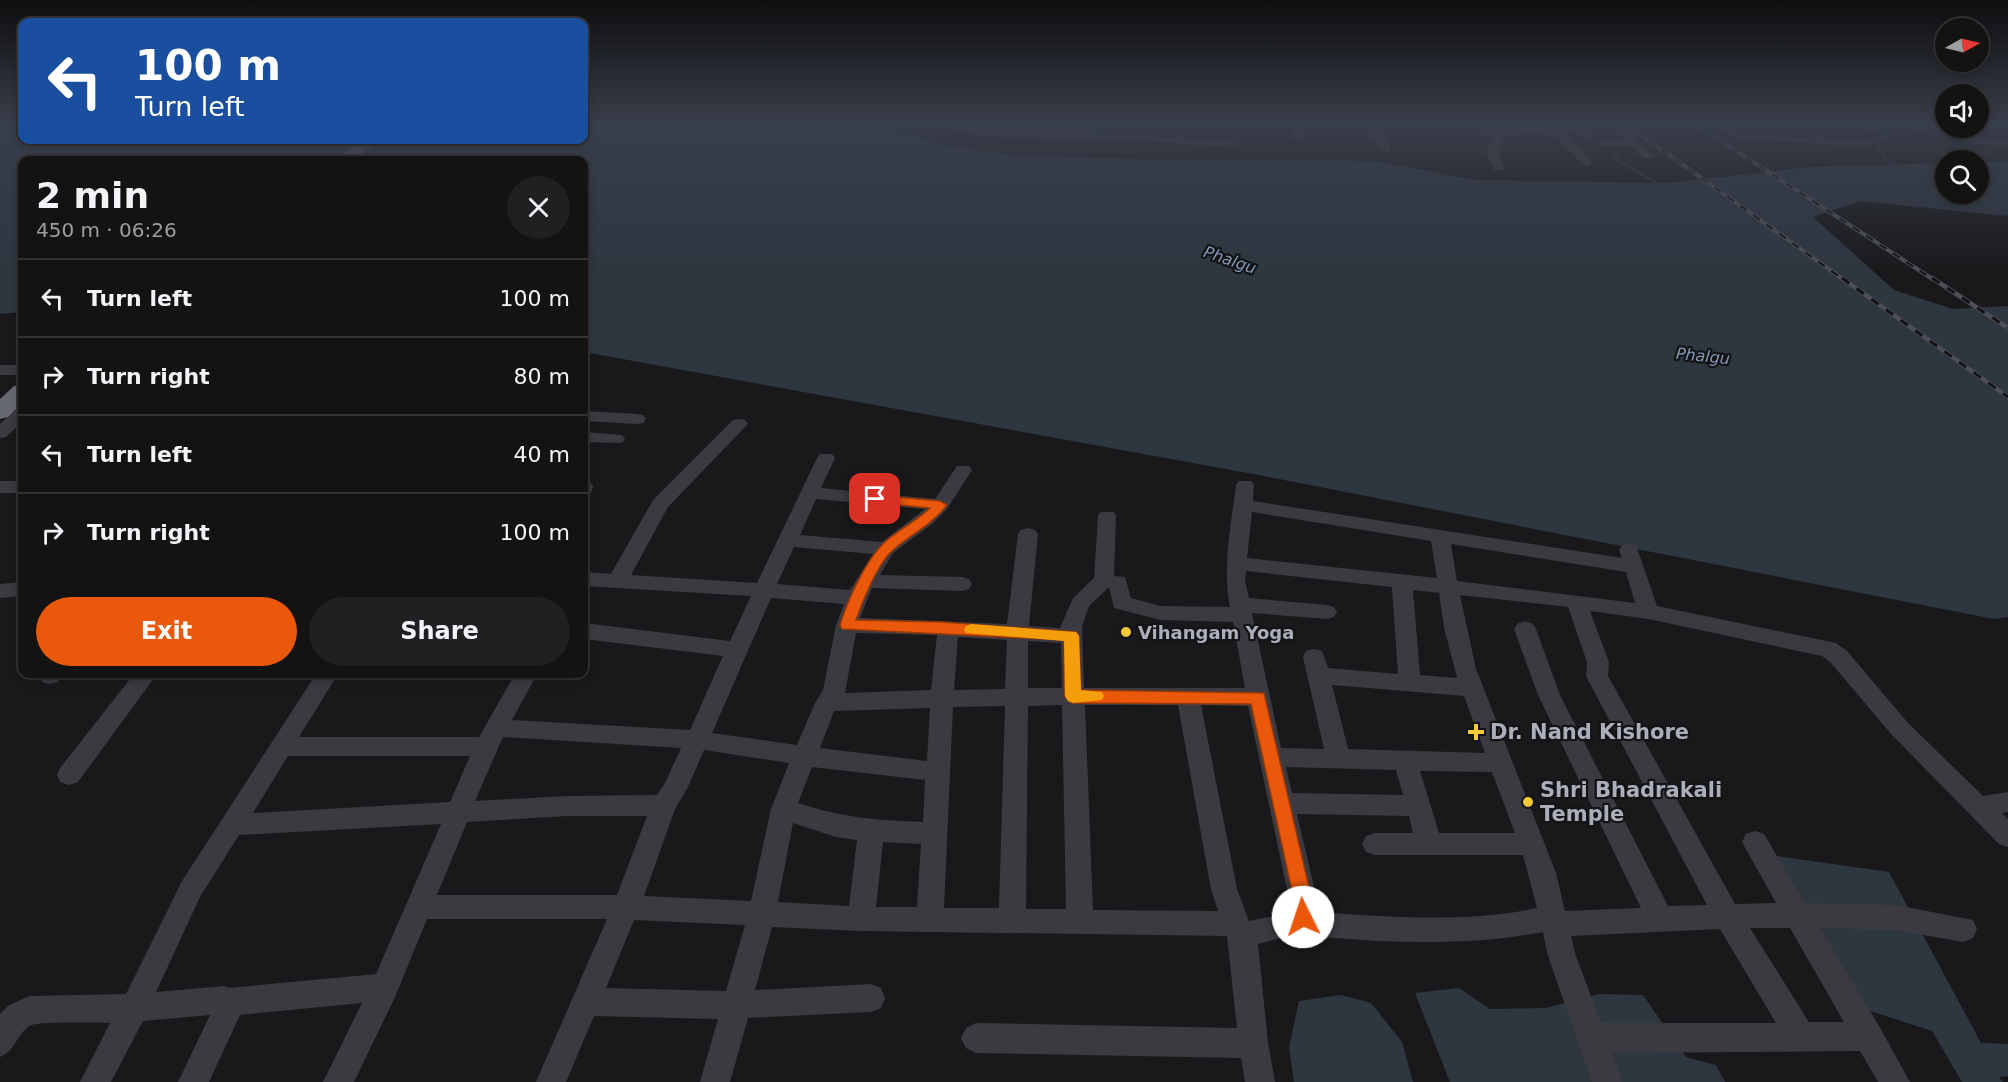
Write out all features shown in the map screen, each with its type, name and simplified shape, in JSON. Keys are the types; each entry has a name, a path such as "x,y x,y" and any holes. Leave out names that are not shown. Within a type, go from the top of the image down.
{"highway":[{"path":"6,424 18,399"},
{"path":"6,424 18,408"}],"street":[{"path":"0,370 18,370"},
{"path":"588,416 636,419"},
{"path":"617,581 660,504 739,424"},
{"path":"588,438 616,439"},
{"path":"551,1082 626,907 664,805 675,789 826,458"},
{"path":"715,1082 762,915 783,809 826,703 834,692 847,625 861,590 886,549 926,520 940,505 963,470"},
{"path":"0,487 18,487"},
{"path":"810,493 940,505"},
{"path":"1298,923 1305,909 1258,698 1235,581 1235,563 1244,495 1440,536 1632,558 1647,612"},
{"path":"1080,922 1071,636 1073,619 1080,603 1104,580 1107,516"},
{"path":"1012,921 1017,633 1028,534"},
{"path":"1440,536 1455,627 1473,688 1543,873 1562,956 1607,1082"},
{"path":"788,540 886,549"},
{"path":"1235,563 1402,580 1647,612 1828,649 1839,657 1900,729 2008,836"},
{"path":"588,579 764,590 861,590 962,584"},
{"path":"1402,580 1410,684"},
{"path":"1118,582 1121,603 1161,613 1241,610 1327,612"},
{"path":"0,591 18,589"},
{"path":"1577,602 1598,662 1597,676 1728,917 1801,1037"},
{"path":"847,625 948,628 1071,636"},
{"path":"930,919 948,628"},
{"path":"1525,630 1549,695 1661,920"},
{"path":"588,631 738,650"},
{"path":"1338,758 1316,667 1410,684 1473,688"},
{"path":"69,776 143,678"},
{"path":"95,1082 134,1008 191,889 324,678"},
{"path":"338,1082 385,987 491,737 524,678"},
{"path":"826,703 1073,696 1258,698"},
{"path":"1188,696 1224,888 1239,932 1260,1082"},
{"path":"280,747 491,737 697,740 938,772"},
{"path":"1271,757 1502,763"},
{"path":"1405,759 1429,844"},
{"path":"1978,807 2008,802"},
{"path":"1281,803 1419,806"},
{"path":"232,825 567,806 664,805"},
{"path":"783,809 836,826 871,831 934,833"},
{"path":"861,919 871,831"},
{"path":"1755,842 1895,1082"},
{"path":"1375,844 1532,844"},
{"path":"417,907 626,907 861,919 1080,922 1239,932 1298,923 1363,928 1445,929 1503,926 1553,920 1661,920 1799,915 1887,917 1963,929"},
{"path":"0,1042 8,1025 22,1012 30,1010 134,1008 224,1000 228,1002 318,991 385,987"},
{"path":"587,1002 735,1005 871,998"},
{"path":"193,1082 227,1011 228,1002"},
{"path":"1591,1038 1869,1036"},
{"path":"976,1038 1253,1043"}],"water":[{"path":"0,172 18,172 18,312 0,314"},
{"name":"Phalgu","path":"588,172 1436,172 1476,180 1667,183 1762,172 1935,172 1935,204 1989,204 1989,172 2008,172 2008,216 1860,201 1813,217 1894,290 1953,309 2008,306 2008,617 1994,619 1259,475 588,353"},
{"path":"1776,856 1889,872 1981,1043 2008,1044 2008,1076 1999,1077 2003,1082 1962,1082 1932,1031 1858,1007"},
{"path":"1459,988 1490,1009 1546,1008 1599,994 1643,995 1686,1057 1716,1065 1725,1082 1450,1082 1415,993"},
{"path":"1341,995 1371,1003 1402,1042 1413,1082 1294,1082 1289,1048 1299,1001"}],"waterway":[{"path":"1638,172 1660,185"}],"railway":[{"path":"1694,172 1844,280"},
{"path":"1769,172 1934,280"},
{"path":"1842,278 2008,397"},
{"path":"1932,278 2008,328"}],"slow traffic":[{"path":"971,630 1071,636 1073,696 1096,696"}],"place":[{"name":"Vihangam Yoga","path":"1126,632"},
{"name":"Dr. Nand Kishore","path":"1476,732"},
{"name":"Shri Bhadrakali Temple","path":"1528,802"}],"route":[{"path":"875,499 940,505 926,520 894,540 886,549 856,598 847,625 942,627 1071,636 1073,696 1258,698 1305,909 1303,917"}]}
